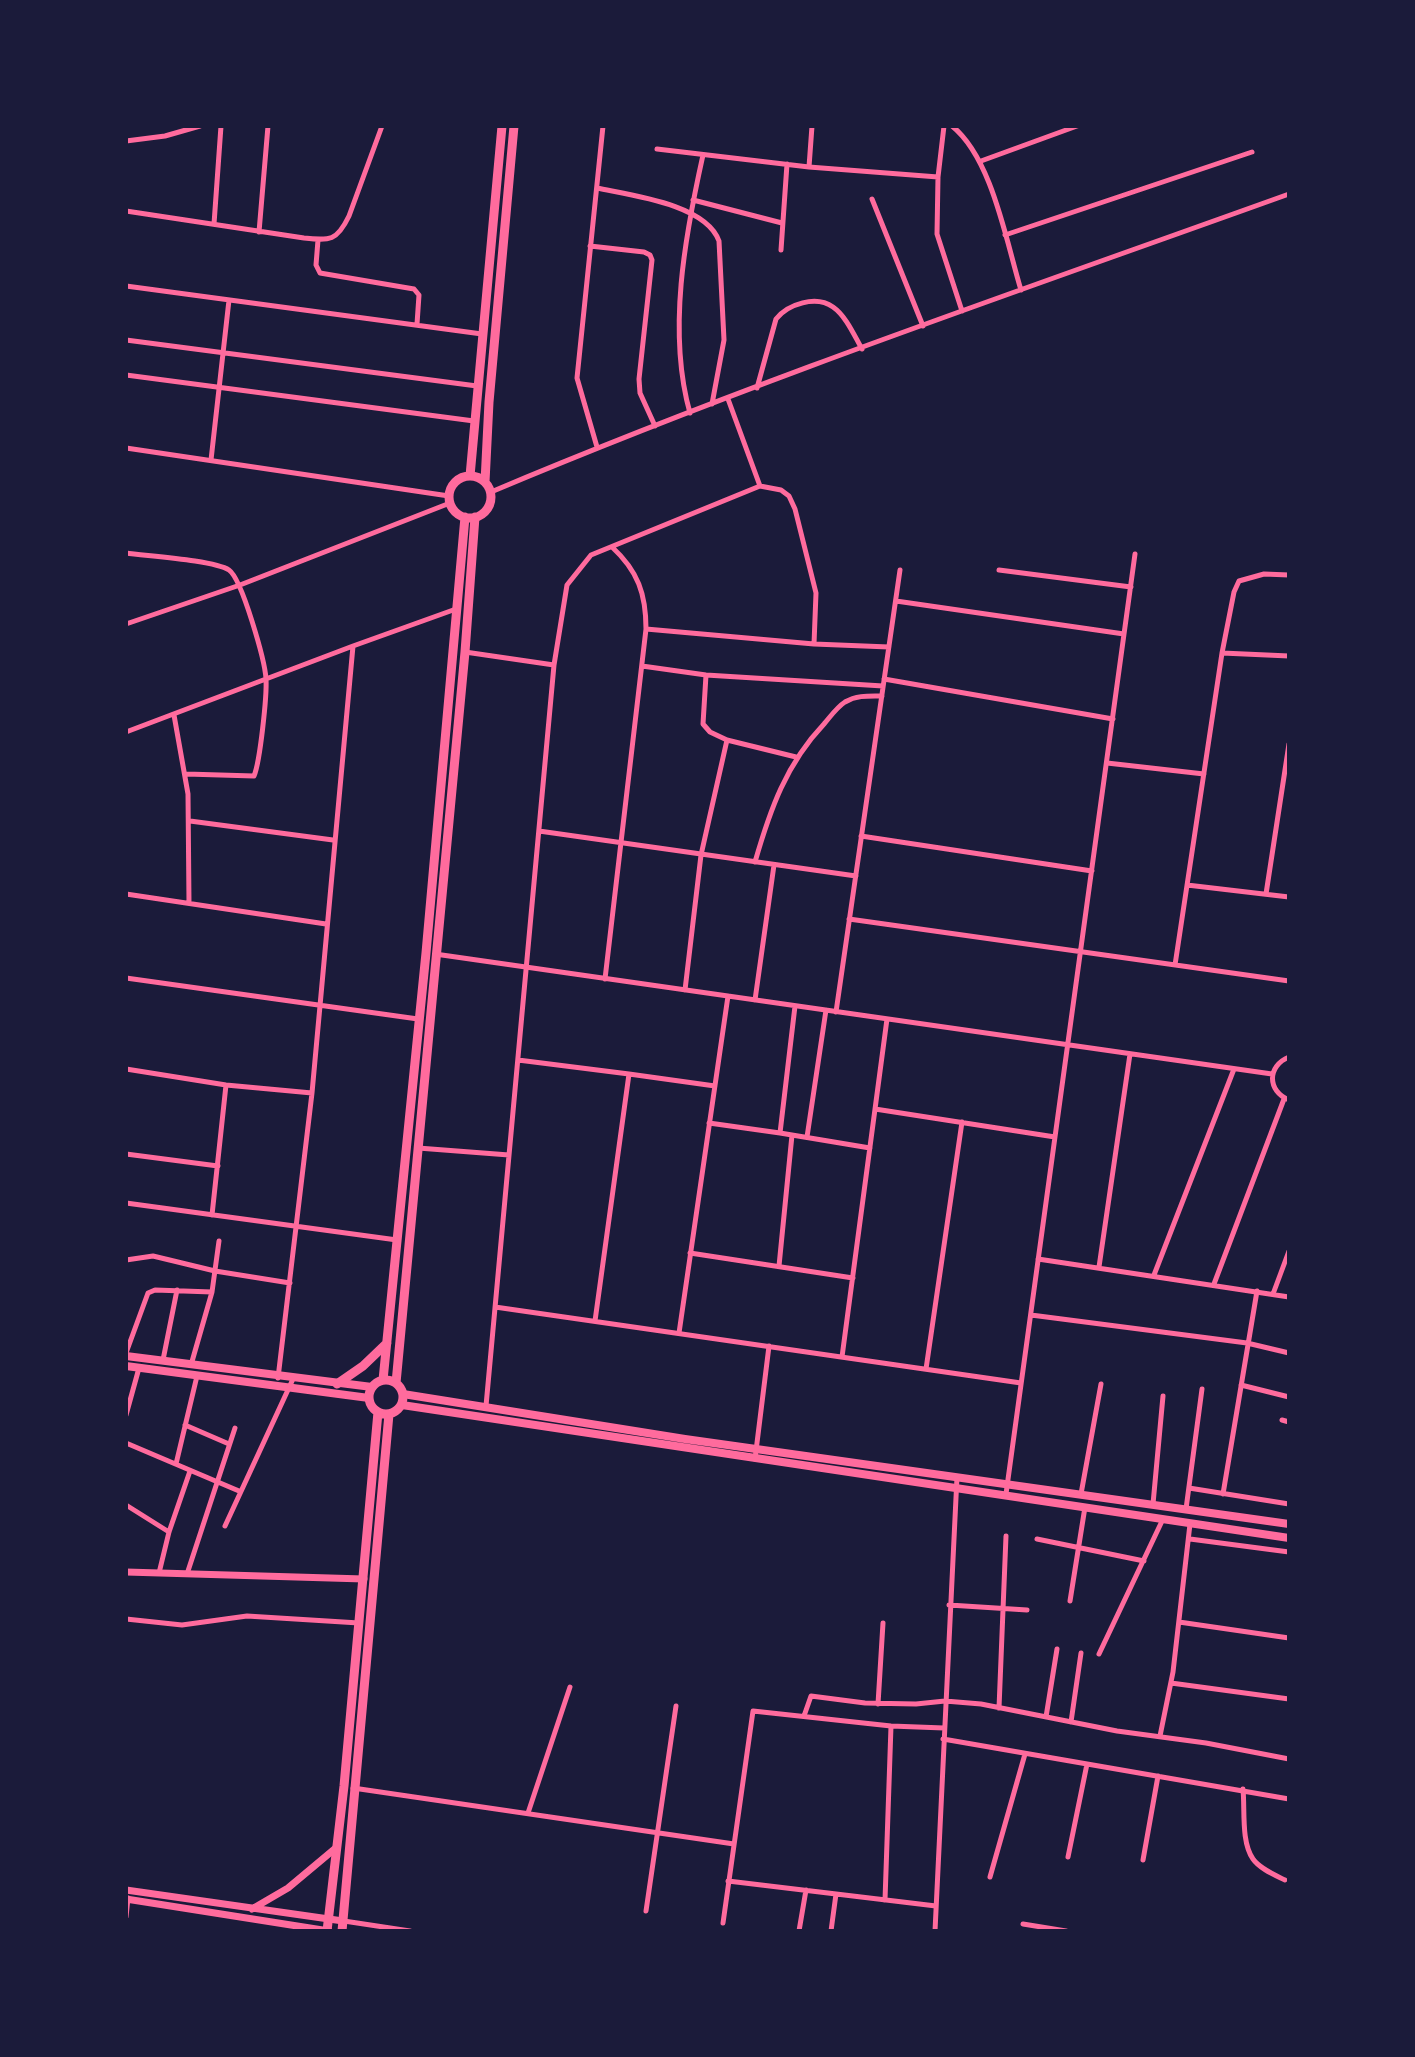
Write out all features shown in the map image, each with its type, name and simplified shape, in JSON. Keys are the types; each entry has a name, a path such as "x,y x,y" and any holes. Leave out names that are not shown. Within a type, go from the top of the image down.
{"main road":[{"path":"470,476 502,126"},
{"path":"485,482 470,476 456,482 450,500 457,513 470,517 484,513 489,507 491,492 485,482 489,402 514,126"},
{"path":"383,1380 398,1240 412,1147 457,608 470,517"},
{"path":"403,1399 396,1383 419,1019 430,954 465,652 470,517"},
{"path":"337,1384 363,1366 387,1343"},
{"path":"126,1354 369,1398 384,1413"},
{"path":"126,1366 197,1376 278,1381"},
{"path":"291,1384 372,1387 383,1380 396,1383"},
{"path":"369,1398 372,1387"},
{"path":"403,1399 755,1454 1007,1489 1085,1507 1289,1538"},
{"path":"343,1926 360,1623 384,1413 403,1399 486,1406 755,1454"},
{"path":"328,1931 337,1847 349,1787 384,1413"},
{"path":"1007,1489 1081,1495 1289,1524"}],"street":[{"path":"157,126 157,137"},
{"path":"126,141 200,126"},
{"path":"214,224 221,126"},
{"path":"259,232 268,126"},
{"path":"126,211 259,232 330,239 343,230 382,126"},
{"path":"597,447 577,378 603,126"},
{"path":"809,167 812,126"},
{"path":"944,126 938,177 937,234 962,311"},
{"path":"952,126 966,137 981,161 1021,290"},
{"path":"981,161 1077,126"},
{"path":"657,149 809,167 938,177"},
{"path":"1005,235 1252,152"},
{"path":"690,413 682,384 678,332 691,214 703,155"},
{"path":"781,250 787,164"},
{"path":"597,188 650,200 691,214 716,231 724,340 712,404"},
{"path":"491,492 597,447 712,404 1289,194"},
{"path":"872,199 923,326"},
{"path":"693,200 782,223"},
{"path":"318,240 316,265 320,273 414,289 419,295 417,324"},
{"path":"590,246 644,252 652,260 639,379 640,393 655,426"},
{"path":"126,286 483,334"},
{"path":"211,460 229,300"},
{"path":"757,388 776,319 783,309 806,302 832,306 842,315 862,349"},
{"path":"126,340 477,386"},
{"path":"126,375 474,421"},
{"path":"728,399 760,486"},
{"path":"126,448 450,500"},
{"path":"486,1406 554,665 567,585 591,555 760,486 781,490 789,496 795,509 816,593 814,644"},
{"path":"126,624 240,585 450,500"},
{"path":"605,979 646,629 638,582 629,563 612,547"},
{"path":"126,553 223,567 234,575 240,585 266,679 254,776 186,774"},
{"path":"1007,1489 1135,554"},
{"path":"836,1012 900,570"},
{"path":"999,570 1131,587"},
{"path":"1175,965 1234,592 1239,581 1264,574 1289,575"},
{"path":"895,601 1124,634"},
{"path":"126,732 457,608"},
{"path":"646,629 814,644 889,647"},
{"path":"278,1381 312,1093 353,646"},
{"path":"465,652 554,665"},
{"path":"1222,653 1289,656"},
{"path":"642,666 706,675 884,682 1113,719"},
{"path":"706,675 703,724 710,732 727,740 796,757"},
{"path":"755,862 770,816 804,745 846,701 863,695 882,696"},
{"path":"174,715 186,774 190,821 189,903"},
{"path":"685,990 701,855 727,740"},
{"path":"1266,894 1289,744"},
{"path":"1107,763 1204,774"},
{"path":"190,821 333,840"},
{"path":"539,831 856,876"},
{"path":"861,836 1092,871"},
{"path":"755,1000 774,865"},
{"path":"1187,885 1289,897"},
{"path":"126,894 326,924"},
{"path":"849,919 1289,981"},
{"path":"430,954 1272,1074"},
{"path":"126,978 419,1019"},
{"path":"679,1333 728,996"},
{"path":"780,1133 795,1006"},
{"path":"807,1137 826,1010"},
{"path":"842,1357 887,1019"},
{"path":"1099,1267 1130,1054"},
{"path":"1214,1284 1287,1099 1272,1084 1272,1074 1279,1062 1289,1057"},
{"path":"518,1060 715,1086"},
{"path":"126,1069 226,1085 312,1093"},
{"path":"1154,1275 1234,1069"},
{"path":"595,1321 629,1074"},
{"path":"212,1215 226,1085"},
{"path":"875,1109 1055,1137"},
{"path":"926,1369 962,1122"},
{"path":"709,1123 870,1148"},
{"path":"779,1266 792,1135"},
{"path":"412,1147 509,1155"},
{"path":"126,1154 218,1166"},
{"path":"126,1203 398,1240"},
{"path":"191,1365 212,1292 219,1241"},
{"path":"1273,1294 1289,1251"},
{"path":"690,1253 853,1278"},
{"path":"126,1260 153,1256 215,1271 290,1283"},
{"path":"1038,1259 1289,1297"},
{"path":"126,1354 148,1293 155,1290 212,1292"},
{"path":"162,1361 177,1290"},
{"path":"1223,1494 1257,1291"},
{"path":"495,1307 1021,1383"},
{"path":"1031,1315 1247,1343 1289,1353"},
{"path":"755,1454 769,1346"},
{"path":"126,1415 139,1368"},
{"path":"176,1464 197,1376"},
{"path":"225,1526 291,1384"},
{"path":"1081,1495 1101,1384"},
{"path":"1241,1385 1289,1397"},
{"path":"1186,1509 1202,1389"},
{"path":"1153,1505 1163,1396"},
{"path":"1282,1420 1289,1422"},
{"path":"185,1425 229,1444"},
{"path":"187,1574 235,1428"},
{"path":"126,1443 240,1491"},
{"path":"159,1573 190,1471"},
{"path":"935,1931 956,1481"},
{"path":"1189,1488 1289,1504"},
{"path":"126,1505 169,1532"},
{"path":"1070,1601 1085,1507"},
{"path":"1099,1654 1164,1518"},
{"path":"1160,1736 1171,1683 1190,1524"},
{"path":"999,1708 1006,1536"},
{"path":"1037,1539 1144,1561"},
{"path":"1190,1539 1289,1552"},
{"path":"126,1572 364,1579"},
{"path":"949,1605 1027,1610"},
{"path":"126,1619 182,1625 247,1616 360,1623"},
{"path":"1179,1622 1289,1638"},
{"path":"878,1704 883,1623"},
{"path":"1046,1717 1057,1649"},
{"path":"1071,1722 1081,1653"},
{"path":"1171,1683 1289,1699"},
{"path":"528,1813 570,1687"},
{"path":"804,1716 811,1696 878,1704 945,1701 1289,1759"},
{"path":"646,1911 676,1706"},
{"path":"723,1923 753,1711 891,1726 944,1728"},
{"path":"885,1900 891,1726"},
{"path":"943,1739 1289,1799"},
{"path":"990,1877 1025,1754"},
{"path":"1068,1857 1087,1764"},
{"path":"1143,1860 1158,1776"},
{"path":"349,1787 734,1844"},
{"path":"1243,1789 1252,1857 1285,1880"},
{"path":"252,1909 297,1881 337,1847"},
{"path":"728,1881 936,1906"},
{"path":"126,1917 127,1890 329,1919 343,1926 410,1931"},
{"path":"799,1931 806,1890"},
{"path":"831,1931 836,1894"},
{"path":"127,1899 328,1931"},
{"path":"1023,1924 1066,1931"}]}
